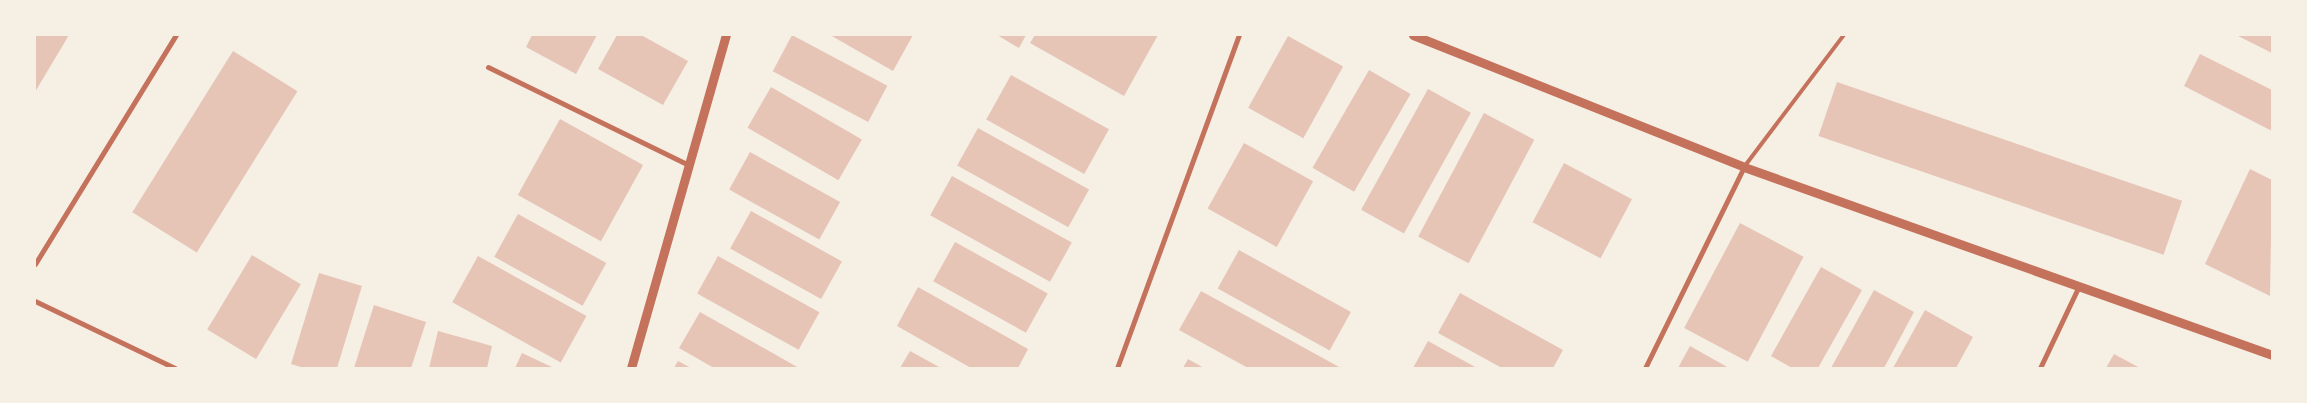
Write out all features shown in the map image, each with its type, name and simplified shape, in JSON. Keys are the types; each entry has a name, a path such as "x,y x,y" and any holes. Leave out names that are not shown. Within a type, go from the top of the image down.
{"street":[{"path":"35,264 176,35"},
{"path":"631,368 726,35"},
{"path":"1117,368 1239,35"},
{"path":"1413,35 1744,167 2272,355"},
{"path":"488,67 689,165"},
{"path":"1645,368 1744,167"},
{"path":"2040,368 2079,286"},
{"path":"35,301 175,368"}],"lane":[{"path":"1744,167 1844,35"}],"building":[{"path":"35,35 69,35 35,92"},
{"path":"532,35 597,35 576,74 526,47"},
{"path":"617,35 641,35 688,61 663,105 598,69"},
{"path":"792,35 887,86 868,122 773,71"},
{"path":"830,35 913,35 893,71"},
{"path":"997,35 1026,35 1019,48"},
{"path":"1035,35 1158,35 1124,96 1030,43"},
{"path":"2236,35 2272,35 2272,53"},
{"path":"1288,36 1343,67 1303,138 1248,108"},
{"path":"233,51 297,91 197,252 132,212"},
{"path":"2200,54 2272,90 2272,131 2184,86"},
{"path":"1369,70 1411,94 1354,192 1312,168"},
{"path":"1011,75 1109,129 1084,174 986,120"},
{"path":"1837,82 2182,201 2164,255 1818,136"},
{"path":"771,87 862,140 838,180 748,128"},
{"path":"1428,89 1471,113 1404,233 1361,210"},
{"path":"1484,113 1534,140 1469,263 1418,237"},
{"path":"560,119 643,165 601,241 518,195"},
{"path":"978,128 1089,190 1068,227 957,166"},
{"path":"1244,143 1313,181 1277,247 1208,209"},
{"path":"750,152 840,202 819,240 729,190"},
{"path":"1564,163 1632,199 1601,258 1533,222"},
{"path":"2250,169 2272,180 2270,296 2205,264"},
{"path":"952,176 1072,242 1050,282 930,215"},
{"path":"751,211 842,261 821,299 730,249"},
{"path":"518,214 606,263 583,306 494,257"},
{"path":"1740,223 1804,257 1748,362 1684,328"},
{"path":"955,242 1048,293 1026,333 933,281"},
{"path":"1239,250 1351,312 1330,351 1218,288"},
{"path":"252,255 301,284 256,359 207,330"},
{"path":"478,256 586,316 561,362 452,302"},
{"path":"718,256 819,312 799,350 697,294"},
{"path":"1821,267 1862,290 1818,368 1792,368 1771,356"},
{"path":"319,273 362,286 337,368 304,368 291,364"},
{"path":"918,287 1028,349 1018,368 971,368 897,326"},
{"path":"1874,290 1914,312 1884,368 1831,368"},
{"path":"1201,291 1341,368 1248,368 1179,330"},
{"path":"1460,293 1563,350 1553,368 1502,368 1438,333"},
{"path":"374,305 426,322 411,368 354,368"},
{"path":"1925,310 1973,337 1956,368 1893,368"},
{"path":"700,312 799,368 714,368 679,348"},
{"path":"438,331 492,346 487,368 429,368"},
{"path":"1428,341 1477,368 1413,368"},
{"path":"1690,346 1729,368 1678,368"},
{"path":"910,351 941,368 900,368"},
{"path":"522,353 554,368 515,368"},
{"path":"2114,354 2140,368 2106,368"},
{"path":"1188,359 1204,368 1183,368"},
{"path":"678,361 691,368 674,368"}]}
